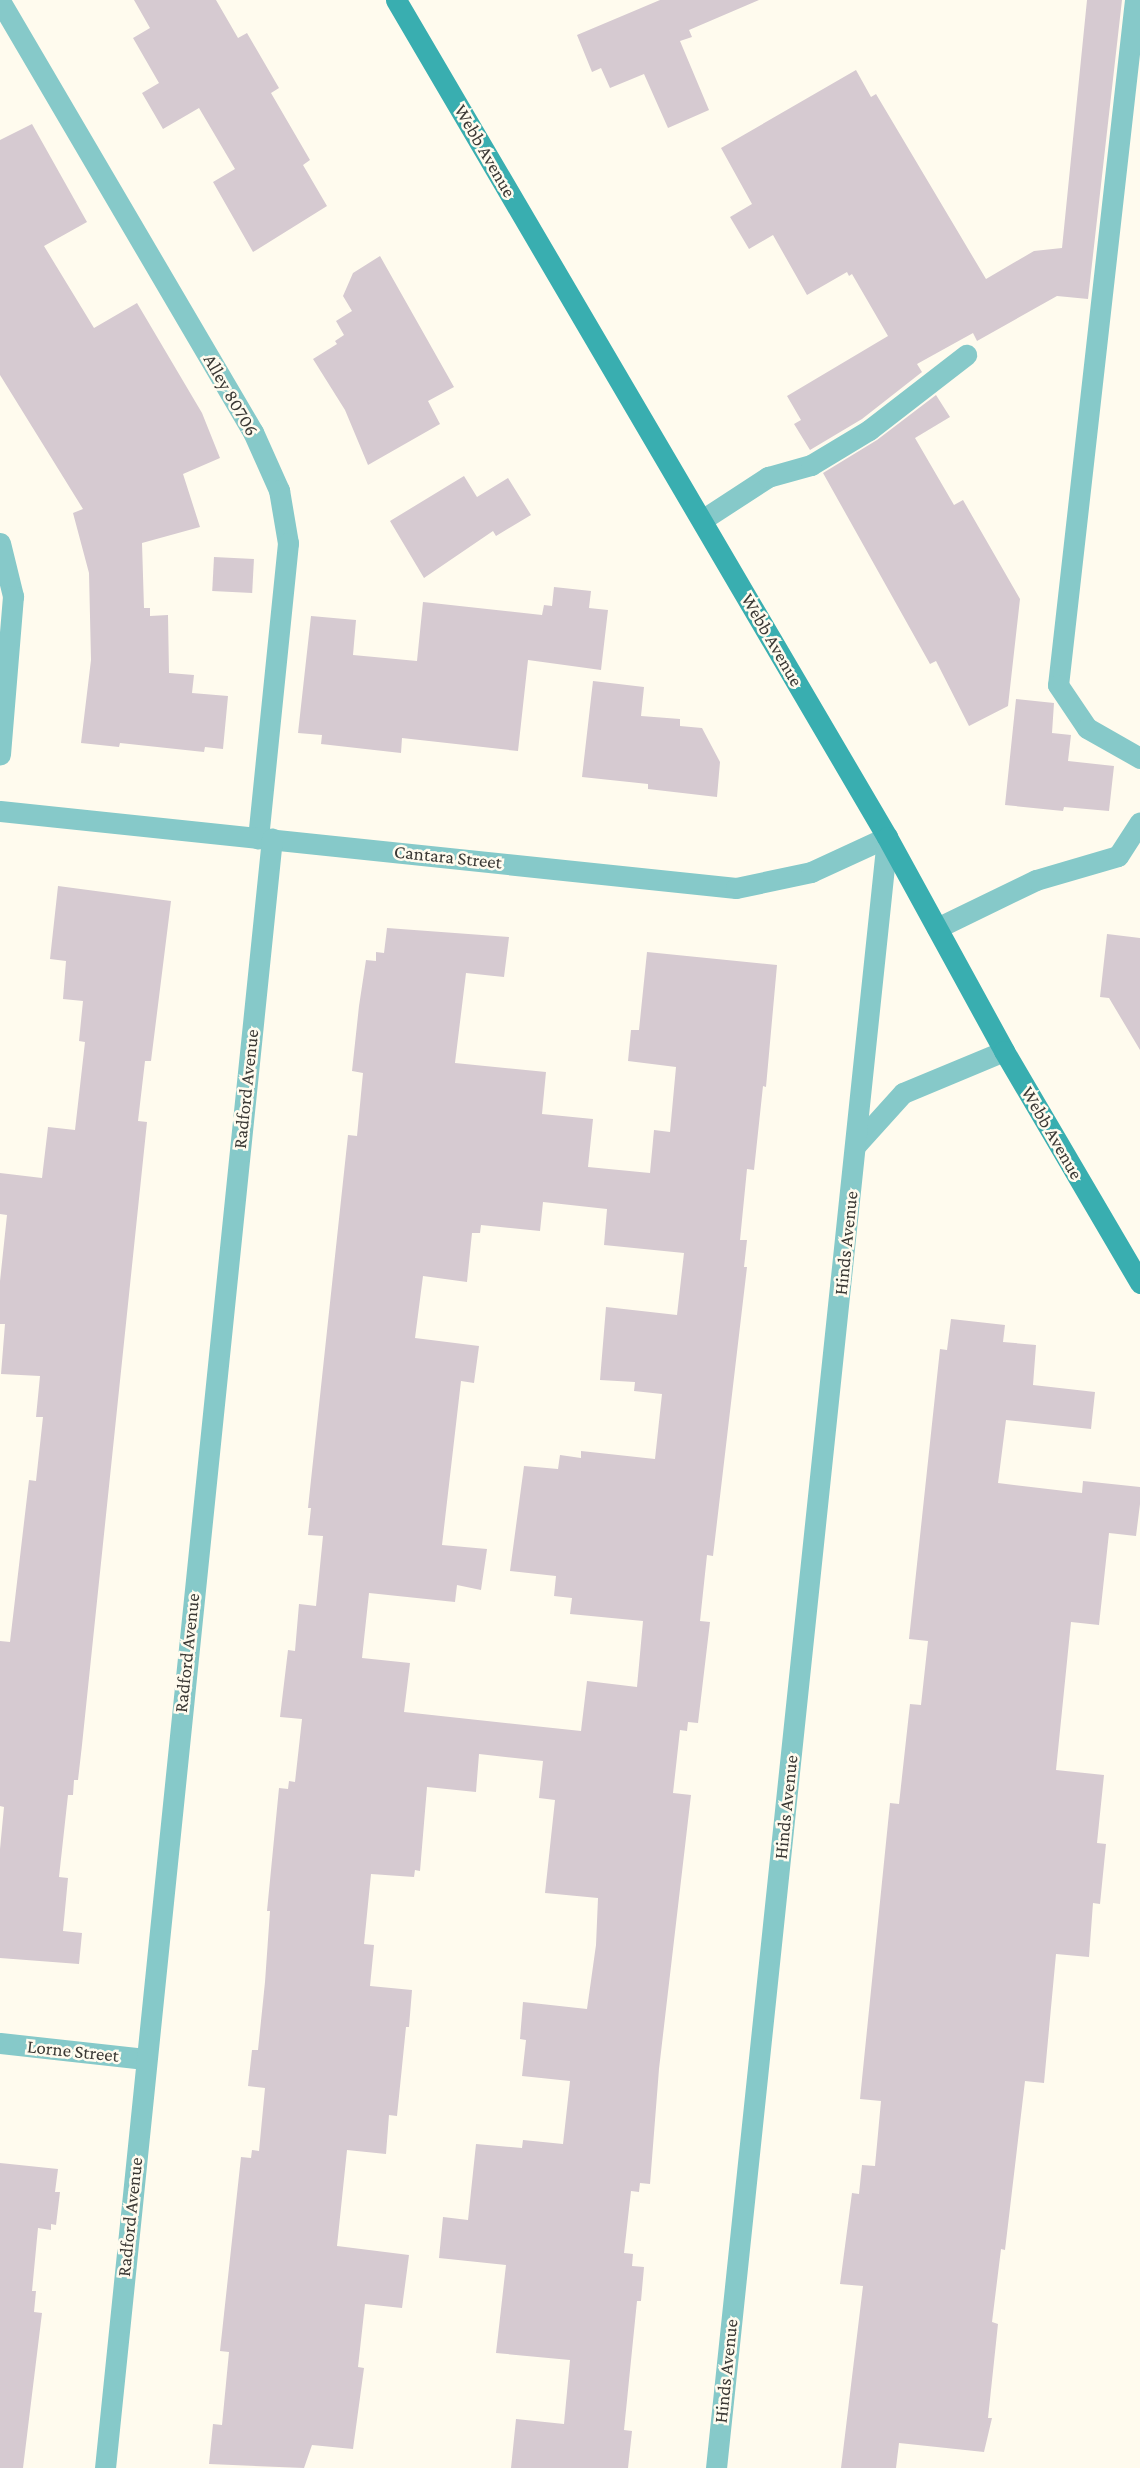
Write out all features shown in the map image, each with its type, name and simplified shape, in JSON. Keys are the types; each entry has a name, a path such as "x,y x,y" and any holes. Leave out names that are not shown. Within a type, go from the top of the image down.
{"street":[{"name":"Webb Avenue","path":"397,0 887,837 1004,1051 1140,1283"},
{"path":"1135,0 1058,685 1087,728 1140,758"},
{"name":"Alley 80706","path":"0,1 253,432 279,490 288,543 265,838"},
{"path":"702,520 768,477 811,465 869,430 966,355"},
{"path":"0,543 13,596 0,754"},
{"name":"Cantara Street","path":"0,811 736,888 811,872 887,837"},
{"path":"937,928 1036,880 1118,856 1140,822"},
{"name":"Hinds Avenue","path":"716,2468 887,837"},
{"name":"Radford Avenue","path":"105,2468 265,838"},
{"path":"856,1146 903,1094 1004,1051"},
{"name":"Lorne Street","path":"0,2043 145,2059"}],"building":[{"path":"134,0 216,0 238,38 247,33 279,88 271,93 310,160 303,165 327,206 253,252 213,182 235,169 199,108 163,129 142,93 159,83 133,38 150,28"},
{"path":"660,0 759,0 689,30 692,37 680,41 709,110 668,128 644,74 610,88 601,68 592,72 577,35"},
{"path":"1087,0 1122,0 1088,299 1057,296 977,341 973,333 917,364 922,372 862,419 810,450 794,424 801,420 787,396 888,336 852,274 849,276 847,272 807,295 773,235 749,249 730,217 752,204 721,148 856,70 871,97 876,94 986,279 1034,251 1062,248"},
{"path":"32,124 87,222 44,246 94,328 137,303 202,413 220,458 183,474 200,527 142,543 144,608 150,608 150,616 168,615 169,673 194,675 192,693 228,696 223,749 205,747 204,752 120,743 119,747 81,743 91,660 89,573 73,513 83,509 0,375 0,140"},
{"path":"380,256 454,387 428,401 440,424 368,465 345,410 313,359 337,344 335,341 344,335 336,321 352,311 343,296 353,273"},
{"path":"936,395 950,417 915,438 954,505 963,500 1020,599 1008,706 969,726 936,661 930,664 823,473 877,440"},
{"path":"464,476 477,497 508,478 531,515 496,536 493,531 424,578 390,521"},
{"path":"214,557 254,559 252,593 212,591"},
{"path":"554,587 591,591 589,608 608,610 601,670 528,660 518,751 402,738 401,753 321,744 322,735 298,733 311,616 356,620 353,655 417,661 423,602 542,615 544,605 552,606"},
{"path":"593,681 644,687 641,716 680,719 680,726 702,728 720,762 717,797 648,789 648,784 582,777"},
{"path":"1016,699 1054,703 1052,733 1071,735 1068,761 1114,766 1109,811 1064,807 1063,811 1005,805"},
{"path":"58,886 171,901 151,1061 145,1061 138,1121 147,1122 78,1780 74,1780 73,1795 68,1795 59,1877 68,1878 63,1931 82,1933 79,1964 0,1958 0,1849 4,1807 0,1806 0,1641 10,1642 29,1480 36,1481 43,1417 36,1417 40,1376 1,1374 5,1324 0,1324 0,1281 7,1215 0,1214 0,1173 42,1178 48,1127 75,1130 85,1042 79,1041 83,1001 63,999 66,961 50,959"},
{"path":"387,928 509,937 504,977 466,973 455,1063 546,1072 542,1114 593,1119 588,1167 650,1173 654,1130 670,1132 676,1067 628,1061 631,1030 639,1030 647,952 777,965 766,1087 763,1086 754,1170 747,1169 740,1240 747,1240 744,1267 747,1267 713,1556 707,1555 700,1621 710,1622 698,1723 688,1722 687,1731 680,1730 673,1793 691,1795 659,2069 650,2184 640,2183 639,2192 631,2191 624,2253 633,2254 632,2266 644,2267 641,2301 637,2301 624,2430 632,2431 628,2468 511,2468 516,2419 564,2424 570,2360 496,2353 506,2265 439,2258 443,2217 468,2220 476,2144 522,2148 523,2140 563,2144 570,2081 522,2076 526,2040 520,2039 523,2002 587,2009 596,1945 598,1898 545,1893 555,1800 539,1798 543,1761 479,1754 476,1792 427,1787 420,1871 415,1870 414,1877 371,1874 364,1944 374,1945 370,1986 412,1990 409,2027 406,2027 397,2116 389,2115 386,2154 347,2150 337,2246 409,2255 402,2308 365,2304 358,2367 364,2368 353,2449 312,2445 304,2468 209,2464 213,2424 222,2425 229,2352 220,2351 241,2157 251,2158 252,2150 259,2151 265,2088 248,2086 252,2050 258,2050 270,1911 267,1911 279,1788 288,1789 289,1781 295,1782 302,1719 280,1717 288,1650 295,1651 299,1604 316,1606 323,1536 308,1535 311,1508 308,1508 348,1135 357,1136 363,1073 352,1071 359,1006 366,960 376,961 376,952 384,953","holes":["543,1202 607,1209 604,1245 684,1253 677,1315 606,1307 600,1380 635,1382 634,1391 662,1394 655,1459 581,1451 581,1458 560,1455 558,1469 524,1466 510,1571 556,1576 554,1596 572,1598 570,1614 643,1621 637,1687 587,1681 581,1731 404,1712 410,1663 362,1658 369,1593 455,1602 457,1585 481,1590 487,1549 442,1545 461,1381 474,1383 479,1346 415,1338 423,1276 467,1282 472,1233 480,1233 481,1225 540,1231"]},
{"path":"1107,934 1140,938 1140,1050 1109,998 1100,997"},
{"path":"951,1319 1005,1325 1003,1342 1036,1345 1033,1385 1095,1392 1091,1429 1006,1420 998,1483 1082,1493 1083,1481 1140,1487 1140,1504 1136,1536 1109,1533 1099,1625 1071,1622 1056,1770 1104,1775 1097,1843 1106,1844 1100,1904 1093,1903 1089,1957 1056,1954 1044,2083 1025,2081 1005,2250 1001,2249 992,2322 998,2324 988,2418 992,2418 984,2452 899,2443 896,2468 841,2468 863,2286 840,2284 852,2193 859,2194 862,2165 875,2166 881,2101 860,2099 890,1803 899,1804 910,1704 921,1705 928,1641 909,1639 940,1349 947,1350"},
{"path":"0,2163 58,2169 55,2192 60,2192 56,2225 51,2224 51,2230 38,2228 32,2291 36,2291 34,2312 42,2313 23,2468 0,2468"}]}
